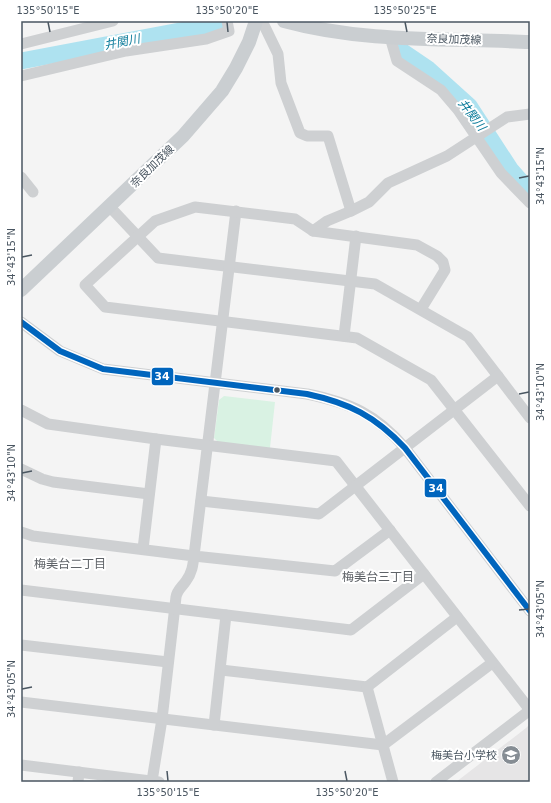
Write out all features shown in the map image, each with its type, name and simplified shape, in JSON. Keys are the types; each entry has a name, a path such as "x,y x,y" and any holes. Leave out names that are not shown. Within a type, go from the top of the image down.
{"main road":[{"name":"奈良加茂線","path":"21,290 183,136 222,91 249,42 256,21"},
{"name":"奈良加茂線","path":"284,21 337,27 390,37 530,42"}],"street":[{"path":"21,44 113,21"},
{"path":"21,76 126,51 206,39 229,31 227,21"},
{"path":"262,21 278,54 281,83 300,133 307,136 328,136 351,211"},
{"path":"390,37 397,61 441,90 478,136 502,173 530,203"},
{"path":"313,232 327,221 369,202 388,183 447,156 507,117 530,114"},
{"path":"21,176 33,192"},
{"path":"421,309 445,270 443,262 437,256 417,245 356,236 313,232 295,218 195,206 155,221 84,285 105,307 357,338 431,380 530,506"},
{"path":"110,207 158,258 375,284 468,337 530,418"},
{"path":"21,765 78,777 156,782 168,662 177,593 190,574 194,556 236,211"},
{"path":"344,336 356,236"},
{"path":"21,322 60,351 103,368 214,384 308,394 341,402 374,418 392,433 405,448 530,611"},
{"path":"201,500 319,514 498,376"},
{"path":"21,410 48,424 336,461 530,710 436,782"},
{"path":"143,549 156,439"},
{"path":"21,469 42,479 53,482 149,494"},
{"path":"21,532 26,535 194,556 335,571 390,530"},
{"path":"21,590 351,630 424,574"},
{"path":"214,725 226,615"},
{"path":"221,670 367,687 458,617"},
{"path":"21,646 168,662"},
{"path":"21,702 383,745 492,663"},
{"path":"367,687 393,782"}],"shaded area":[{"name":"梅美台小学校","path":"530,724 530,782 456,782 526,728"}],"green space":[{"path":"224,396 275,402 270,448 218,442 214,438 219,400"}],"waterway":[{"name":"井関川","path":"21,61 222,23"},
{"name":"井関川","path":"400,50 428,69 469,106 510,169 530,192"}],"transit line":[{"name":"34","path":"21,322 60,351 103,369 307,394 336,402 360,412 383,427 405,448 530,611"}],"place":[{"name":"梅美台小学校","path":"511,755"}],"district":[{"name":"梅美台二丁目","path":"70,564"},
{"name":"梅美台三丁目","path":"378,577"}]}
